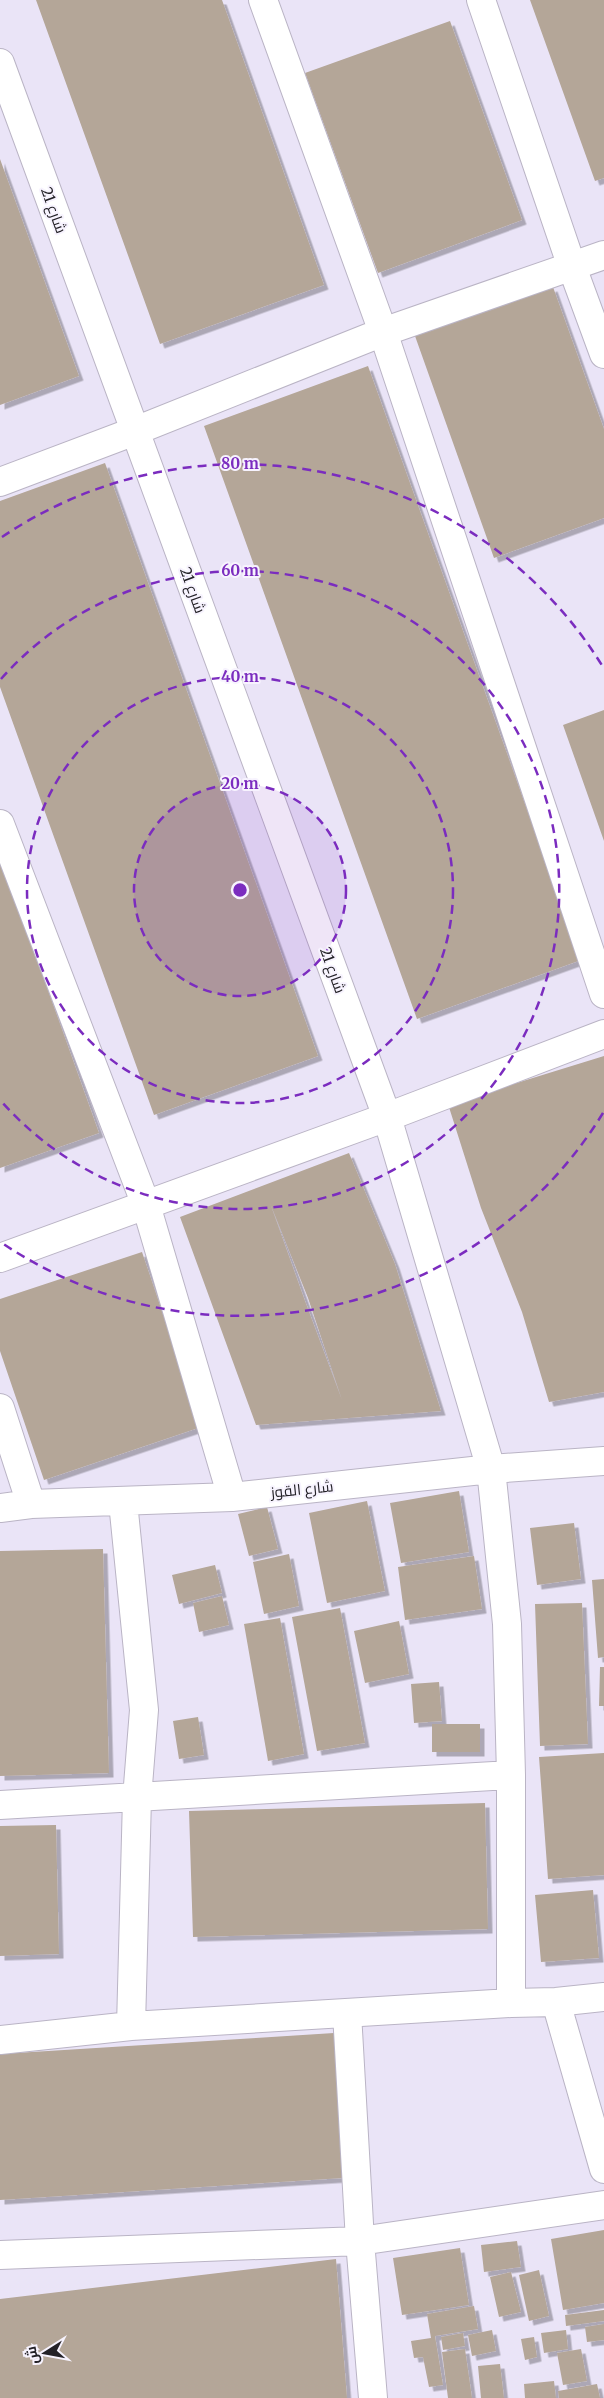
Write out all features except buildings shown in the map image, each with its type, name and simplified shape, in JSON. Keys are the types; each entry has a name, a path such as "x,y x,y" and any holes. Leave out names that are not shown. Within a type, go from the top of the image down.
{"street":[{"path":"263,0 382,332 604,994"},
{"path":"481,0 572,267 604,354"},
{"name":"شارع 21","path":"0,63 387,1117 491,1469 507,1624 511,1775 511,2003"},
{"path":"0,482 135,431 382,332 604,255"},
{"path":"0,824 146,1205 232,1497"},
{"path":"0,1258 387,1117 604,1034"},
{"path":"0,1408 31,1504"},
{"name":"شارع القوز","path":"0,1508 31,1504 232,1497 491,1469 604,1461"},
{"path":"122,1502 144,1710 137,1798 131,2026"},
{"path":"0,1805 511,1775"},
{"path":"0,2040 131,2026 511,2003 556,2002 604,1997"},
{"path":"556,2002 604,2169"},
{"path":"347,2013 360,2241 373,2398"},
{"path":"0,2255 360,2241 604,2205"}]}
